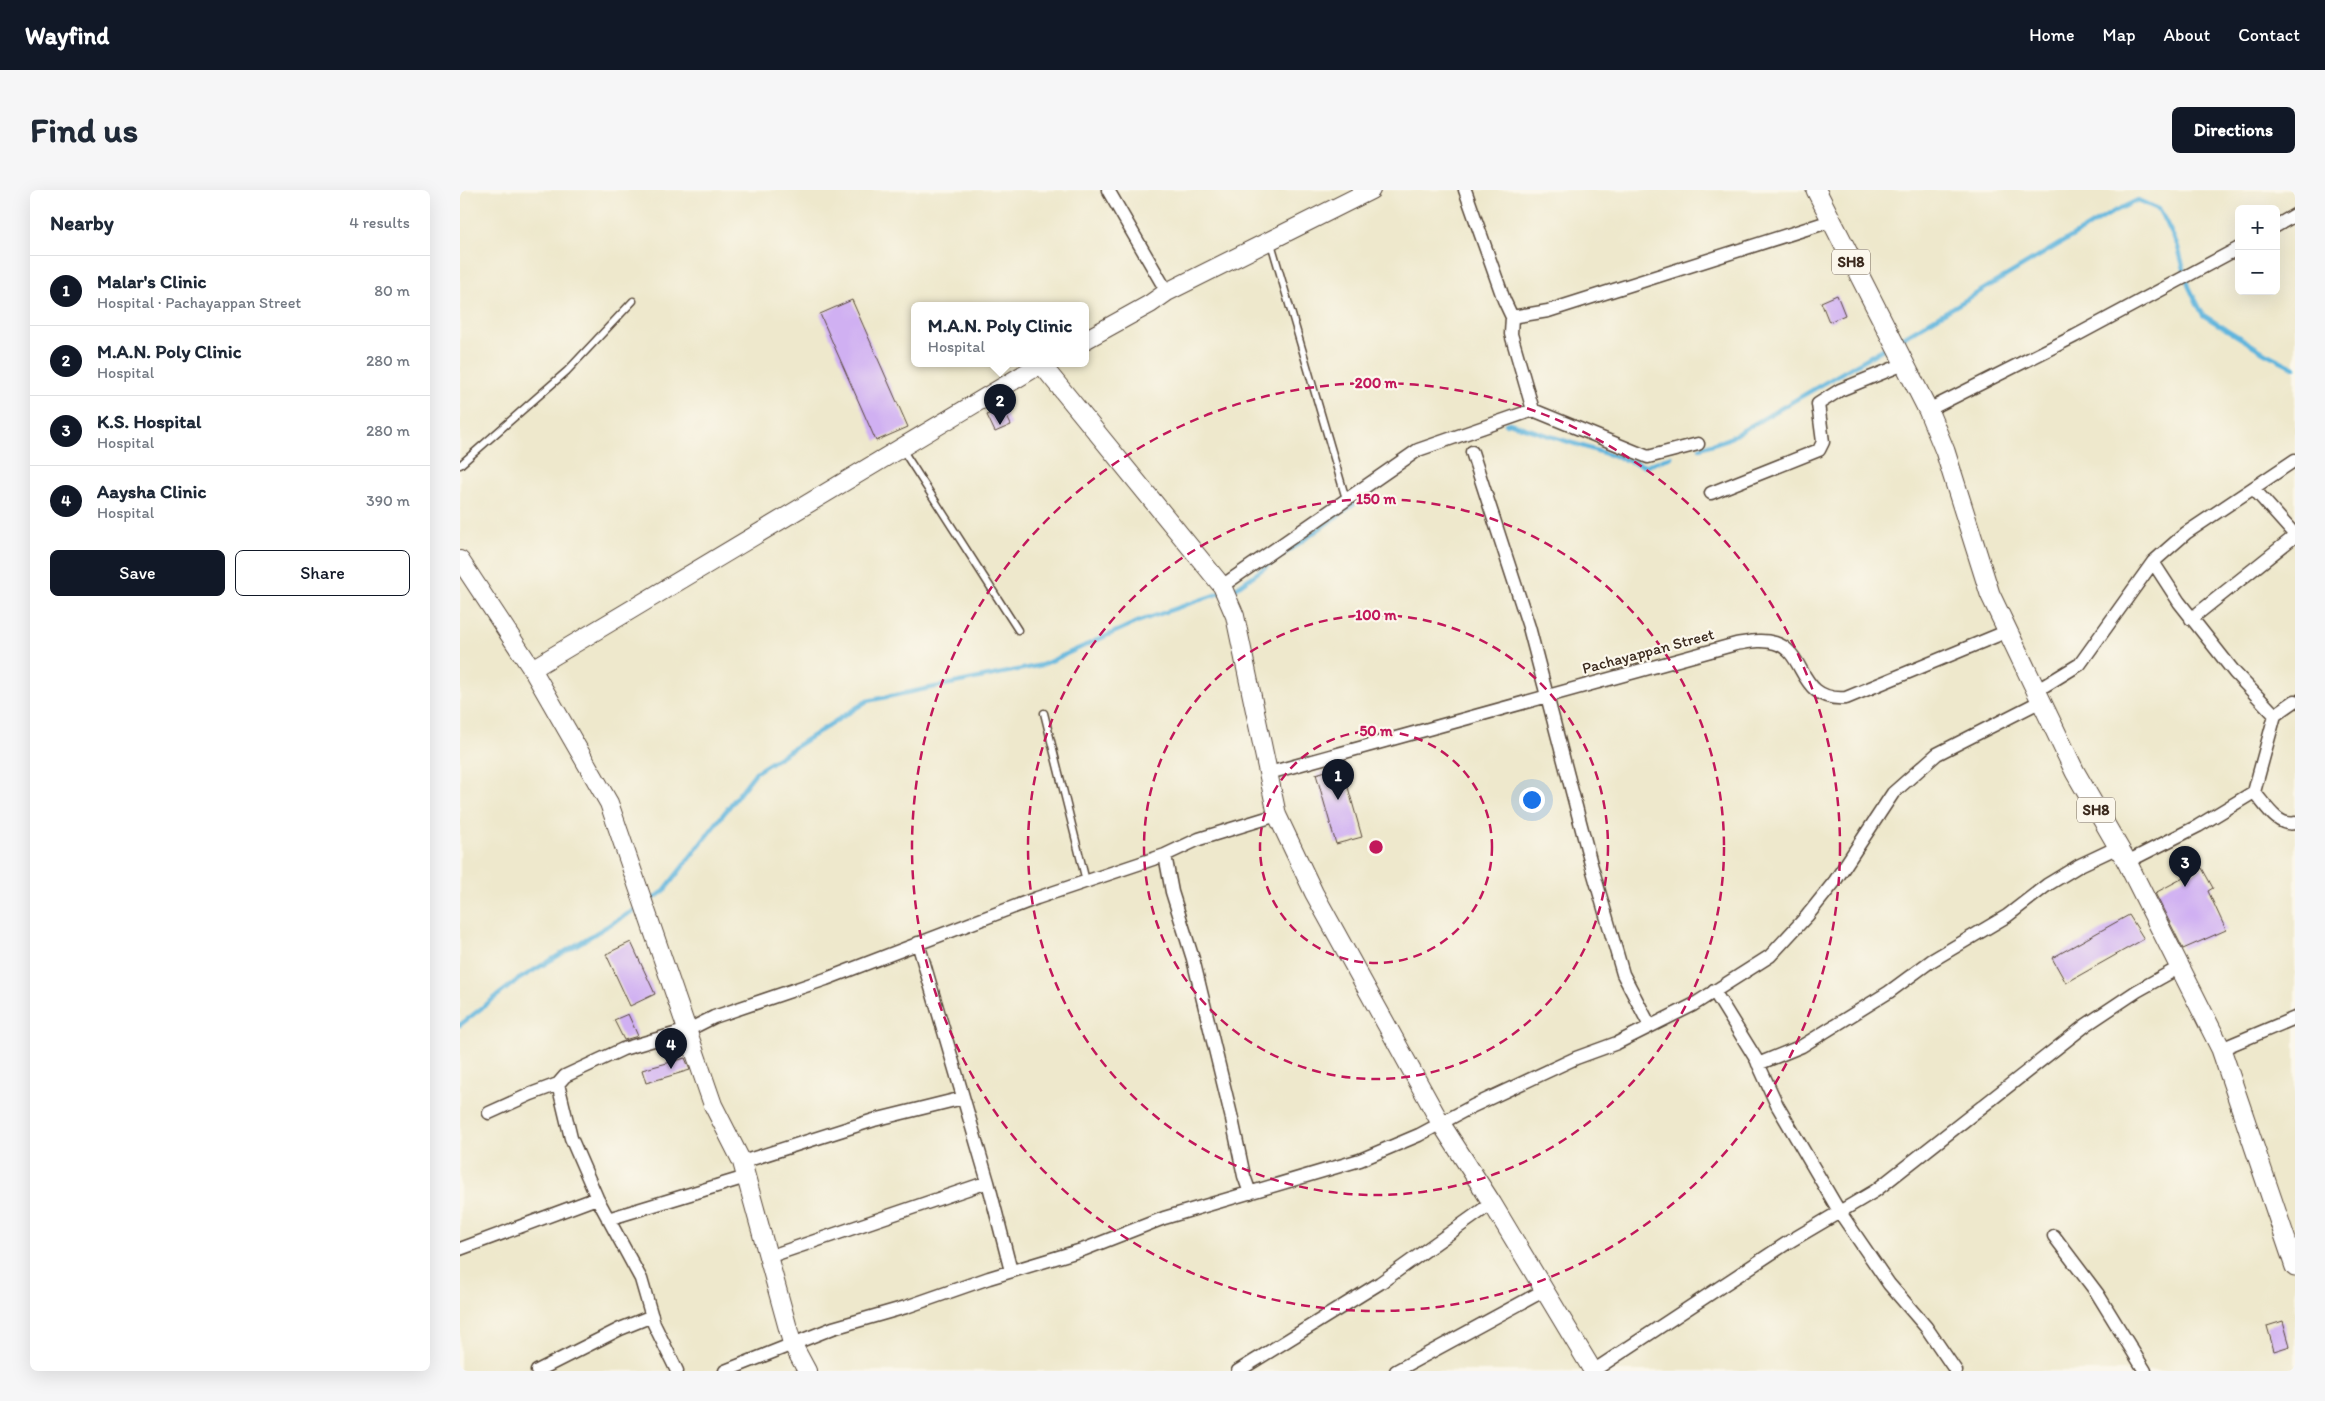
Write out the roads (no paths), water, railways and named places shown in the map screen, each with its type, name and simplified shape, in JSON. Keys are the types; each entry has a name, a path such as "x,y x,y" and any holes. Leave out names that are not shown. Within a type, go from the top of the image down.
{"main road":[{"name":"SH8","path":"1816,190 1928,410 1945,452 1990,594 2075,772 2121,855 2221,1049 2295,1267"}],"street":[{"path":"1108,190 1167,292"},
{"path":"1089,338 1150,304 1167,292 1371,190"},
{"path":"1465,190 1504,300 1512,316 1511,334 1533,410"},
{"path":"2280,224 2295,215"},
{"path":"1512,316 1548,311 1831,221"},
{"path":"1928,410 2191,275 2235,250"},
{"path":"1711,492 1819,450 1823,442 1818,404 1840,390 1901,358"},
{"path":"532,669 1036,367"},
{"path":"1043,367 1222,586 1235,616 1277,815 1314,893 1440,1122 1492,1203 1593,1371 1723,1284 1839,1211 1875,1192 2086,1025 2137,991 2180,967"},
{"path":"1222,586 1418,450 1533,410 1648,457 1698,444"},
{"path":"1472,452 1529,627 1591,864 1624,974 1650,1026"},
{"path":"725,1371 792,1343 1011,1271 1085,1250 1164,1218 1360,1160 1419,1134 1440,1122 1568,1062 1617,1043 1693,1005 1770,956 1808,916 1835,882 1893,793 1937,754 2039,696 2080,664 2153,562 2186,533 2295,460"},
{"path":"2191,619 2295,536 2253,488"},
{"path":"460,560 532,669 609,803 713,1105 744,1169 792,1343 807,1371"},
{"path":"2153,562 2191,619 2246,687 2275,714"},
{"name":"Pachayappan Street","path":"1269,773 1547,695 1760,640 1777,643 1788,651 1810,685 1819,694 1834,700 1846,698 2008,632"},
{"path":"1758,1064 1802,1046 1889,992 1931,961 2007,916 2047,885 2080,865 2121,855 2198,826 2254,792 2275,714 2295,701"},
{"path":"2254,792 2280,821 2287,825 2295,823"},
{"path":"489,1113 558,1084 565,1076 623,1049 688,1030 714,1017 1086,881 1165,855 1198,838 1277,815"},
{"path":"1165,855 1172,892 1193,959 1244,1176 1250,1193"},
{"path":"918,944 988,1182 1011,1271"},
{"path":"1714,991 1758,1064 1777,1105 1839,1211 1889,1284 1926,1327 1956,1371"},
{"path":"2221,1049 2295,1018"},
{"path":"558,1084 571,1138 608,1219 641,1279 652,1316 677,1371"},
{"path":"608,1219 874,1120 964,1098"},
{"path":"768,1257 988,1182"},
{"path":"460,1249 598,1198"},
{"path":"1238,1371 1380,1283 1492,1203"},
{"path":"2054,1236 2097,1293 2145,1371"},
{"path":"1396,1371 1545,1290"},
{"path":"537,1371 620,1329 652,1316"}],"lane":[{"path":"1270,242 1346,499"},
{"path":"460,465 567,371 633,301"},
{"path":"902,448 1018,630"},
{"path":"1044,713 1086,881"}],"waterway":[{"path":"1897,341 2113,212 2138,200 2160,210 2177,244 2189,287 2203,315 2265,353 2295,368"},
{"path":"1700,448 1728,439 1890,345"},
{"path":"1506,424 1509,423 1645,466 1671,457"},
{"path":"1227,591 1236,588 1426,453"},
{"path":"648,902 663,892 756,772 867,701 1042,665 1137,622 1220,593"},
{"path":"460,1025 516,981 641,906"}],"place":[{"name":"M.A.N. Poly Clinic","path":"1000,425"},
{"name":"Malar's Clinic","path":"1338,800"},
{"name":"K.S. Hospital","path":"2185,887"},
{"name":"Aaysha Clinic","path":"671,1069"}]}
